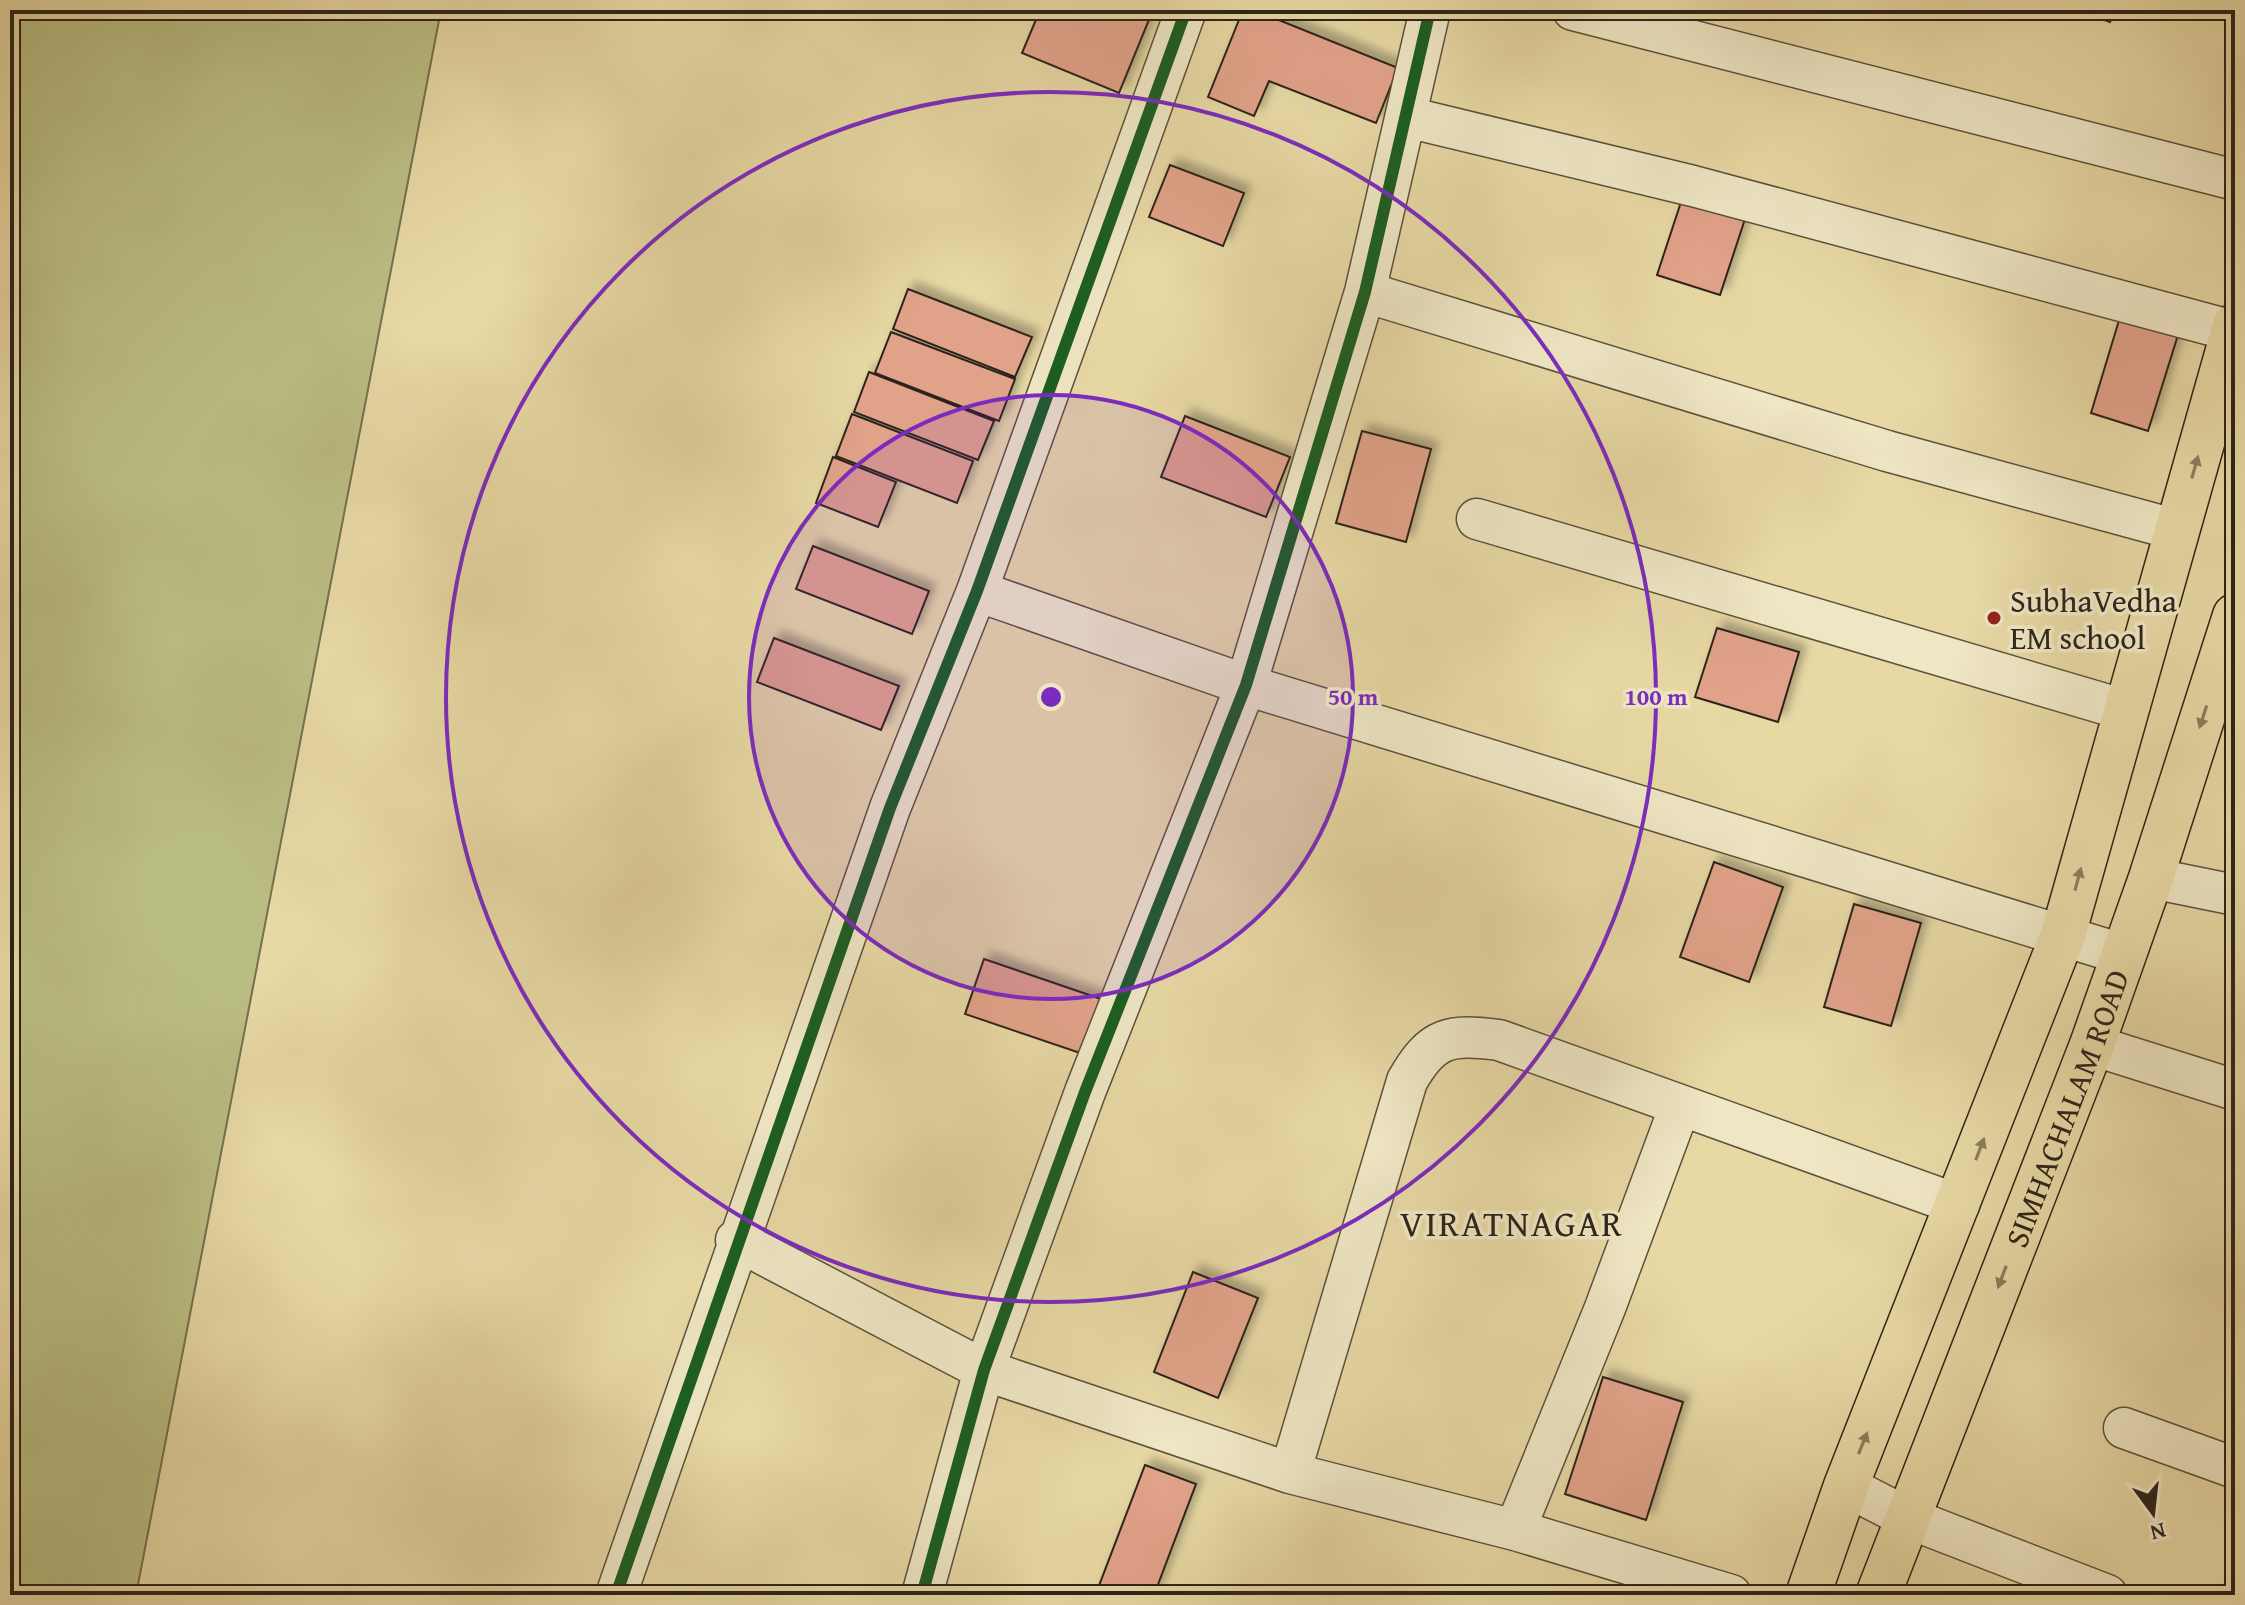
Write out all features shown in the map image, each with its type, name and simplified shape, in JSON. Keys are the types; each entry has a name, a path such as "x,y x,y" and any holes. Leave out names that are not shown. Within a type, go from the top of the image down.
{"main road":[{"path":"1808,1595 1846,1486 2063,935 2234,329"},
{"name":"SIMHACHALAM ROAD","path":"1878,1595 2125,955 2227,668 2235,616"}],"street":[{"path":"616,1595 736,1240 890,808 977,591 1186,10"},
{"path":"922,1595 984,1370 1085,1092 1246,685 1365,292 1430,10"},
{"path":"1573,10 2235,180"},
{"path":"1407,117 1708,190 2234,329"},
{"path":"1365,292 1887,451 2177,530"},
{"path":"1477,519 2125,710"},
{"path":"977,591 1246,685 2125,955"},
{"path":"2151,878 2235,895"},
{"path":"1290,1473 1407,1081 1422,1054 1442,1040 1466,1036 1499,1040 1959,1205"},
{"path":"2092,1045 2235,1090"},
{"path":"1515,1530 1605,1308 1680,1106"},
{"path":"736,1240 984,1370 1290,1473 1515,1530 1731,1595"},
{"path":"2124,1428 2235,1468"},
{"path":"1846,1486 1908,1518 2107,1595"}],"green space":[{"path":"10,10 441,10 136,1595 10,1595"}],"building":[{"path":"1040,10 1153,10 1119,93 1022,53"},
{"path":"1243,10 1254,10 1398,68 1376,123 1269,81 1254,116 1208,97"},
{"path":"2075,10 2114,10 2110,22"},
{"path":"1170,165 1244,193 1223,246 1149,217"},
{"path":"1682,199 1745,219 1720,295 1657,275"},
{"path":"908,289 1032,337 1015,377 893,329"},
{"path":"2120,317 2178,335 2148,431 2091,413"},
{"path":"891,332 1015,379 999,421 875,373"},
{"path":"869,372 994,421 978,460 854,412"},
{"path":"852,414 973,461 957,503 836,456"},
{"path":"1185,416 1290,457 1266,517 1161,477"},
{"path":"1362,431 1431,449 1406,542 1336,523"},
{"path":"833,457 896,482 878,527 816,503"},
{"path":"813,546 929,591 912,634 796,589"},
{"path":"1717,628 1799,652 1778,722 1695,697"},
{"path":"774,638 899,686 881,730 757,682"},
{"path":"1714,862 1783,887 1749,982 1680,957"},
{"path":"1854,904 1921,923 1891,1026 1824,1007"},
{"path":"984,959 1101,999 1083,1054 965,1014"},
{"path":"1193,1272 1258,1298 1218,1398 1154,1372"},
{"path":"1603,1377 1683,1402 1646,1520 1565,1494"},
{"path":"1145,1465 1196,1484 1154,1595 1108,1595 1097,1591"}],"cycle path":[{"path":"616,1595 890,808 977,591 1186,10"},
{"path":"922,1595 984,1370 1085,1092 1246,685 1365,292 1430,10"}],"place":[{"name":"SubhaVedha EM school","path":"1994,618"}],"district":[{"name":"VIRATNAGAR","path":"1512,1222"}]}
